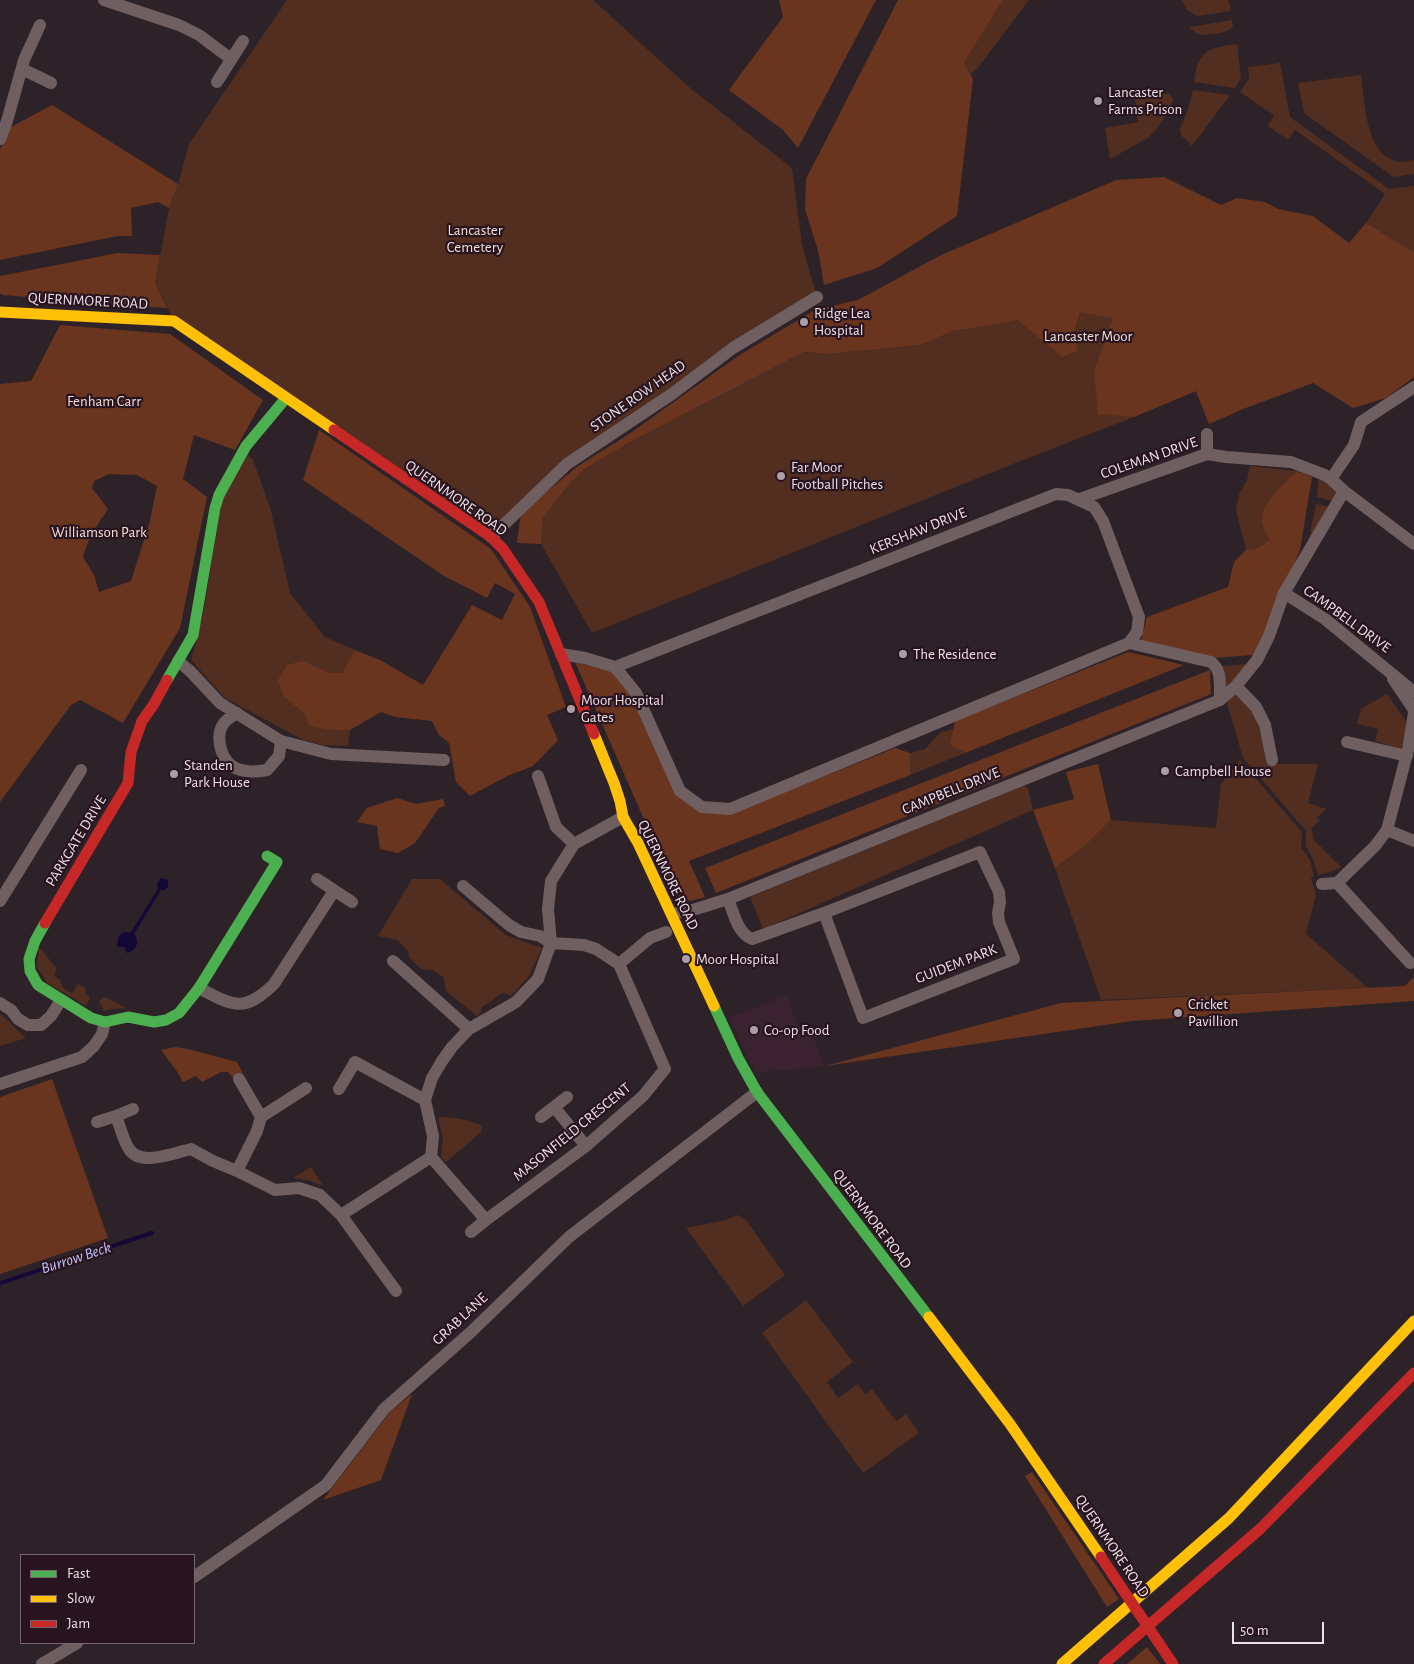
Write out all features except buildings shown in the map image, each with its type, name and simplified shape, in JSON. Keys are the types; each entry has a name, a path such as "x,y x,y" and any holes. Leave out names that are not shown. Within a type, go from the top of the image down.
{"main road":[{"name":"QUERNMORE ROAD","path":"0,312 174,321 491,538 504,549 539,602 614,783 623,817 638,843 672,914 738,1058 757,1092 1004,1416 1173,1664"},
{"name":"PARKGATE DRIVE","path":"105,1022 91,1018 38,985 29,968 28,957 39,933 128,783 131,752 142,721 193,635 215,508 219,495 246,446 286,398"},
{"path":"105,1022 128,1017 154,1022 166,1020 178,1013 199,988 277,862 267,856"},
{"path":"1062,1664 1229,1518 1414,1321"},
{"path":"1104,1664 1260,1529 1414,1373"}],"street":[{"path":"104,0 179,25 199,36 231,59"},
{"path":"0,139 24,60 40,25"},
{"path":"217,82 243,41"},
{"path":"22,69 51,83"},
{"name":"STONE ROW HEAD","path":"491,538 567,464 672,394 733,348 817,298"},
{"path":"1332,479 1354,445 1361,422 1414,387"},
{"path":"1207,434 1207,454"},
{"name":"COLEMAN DRIVE","path":"1080,499 1207,454 1226,458 1291,462 1332,479 1344,491 1414,544"},
{"name":"CAMPBELL DRIVE","path":"672,914 728,899 1220,700 1236,686 1256,660 1268,636 1284,593 1344,491"},
{"name":"KERSHAW DRIVE","path":"615,668 1056,494 1068,494 1094,507 1103,521 1139,617 1137,632 1129,643"},
{"name":"CAMPBELL DRIVE","path":"1284,593 1325,619 1414,692"},
{"path":"560,654 585,658 615,668 636,693 680,791 702,807 730,809 1129,643 1211,662 1217,666 1219,674 1220,700"},
{"path":"178,661 220,703 281,741 332,754 444,760"},
{"path":"1322,884 1337,883 1375,846 1387,830 1407,756 1414,712 1383,666"},
{"path":"1236,686 1256,707 1265,725 1272,760"},
{"path":"237,713 224,723 219,739 221,753 232,766 251,772 267,770 279,756 281,741"},
{"path":"1347,742 1407,756"},
{"path":"0,901 81,770"},
{"path":"538,776 556,827 574,844"},
{"path":"486,1220 431,1157 433,1136 425,1100 432,1078 452,1047 469,1029 516,1002 538,979 551,943 548,909 551,881 574,844 623,817"},
{"path":"1387,830 1414,840"},
{"name":"GUIDEM PARK","path":"728,899 740,931 752,939 980,852 999,892 999,922 1014,958 863,1018 824,913"},
{"path":"317,879 352,902"},
{"path":"1337,883 1410,963"},
{"path":"463,886 509,925 521,932 540,936 551,943 584,945 596,948 619,964 650,938 666,932"},
{"path":"199,988 223,1001 234,1004 249,1003 263,995 274,984 334,891"},
{"path":"393,961 469,1029"},
{"name":"MASONFIELD CRESCENT","path":"471,1232 586,1146 643,1096 665,1069 619,964"},
{"path":"0,1003 11,1010 18,1020 28,1025 41,1025 51,1016 61,1000"},
{"path":"0,1084 82,1057 94,1046 102,1034 105,1022"},
{"path":"339,1089 356,1062 425,1100"},
{"path":"240,1079 261,1117"},
{"path":"238,1171 261,1117 306,1088"},
{"name":"GRAB LANE","path":"195,1576 326,1485 384,1408 471,1332 569,1238 757,1092"},
{"path":"541,1117 567,1096"},
{"path":"554,1107 586,1146"},
{"path":"97,1122 133,1109"},
{"path":"116,1116 129,1149 135,1156 148,1159 191,1149 275,1190 299,1188 320,1194 341,1216 396,1291"},
{"path":"341,1216 431,1157"},
{"path":"42,1664 74,1644"}],"shaded area":[{"path":"161,878 168,880 168,887 165,890 161,890 134,934 137,940 135,948 127,953 124,947 117,947 118,937 123,932 131,932 158,889 157,883"},
{"path":"786,995 799,1028 808,1025 825,1066 755,1073 729,1018"}],"green space":[{"name":"Lancaster Cemetery","path":"287,0 593,0 689,87 792,168 802,245 817,297 567,464 491,537 174,321 155,283 169,208 189,144"},
{"path":"779,0 876,0 798,148 783,130 729,90 783,17"},
{"path":"898,0 1003,0 964,63 973,79 957,216 877,268 824,285 818,250 805,209 806,179"},
{"path":"1003,0 1029,0 977,69 970,74 964,63"},
{"path":"1182,0 1227,0 1229,1 1231,11 1197,16 1187,10"},
{"path":"1232,20 1233,27 1231,29 1214,34 1200,34 1189,27"},
{"path":"1237,44 1241,78 1235,88 1194,82 1201,57 1218,47"},
{"path":"1280,63 1290,117 1389,189 1414,186 1414,252 1366,223 1385,194 1295,130 1288,140 1268,126 1274,115 1240,92 1249,79 1248,67"},
{"path":"1361,75 1369,128 1374,140 1381,151 1390,159 1402,162 1414,160 1414,174 1394,177 1304,113 1298,83"},
{"path":"1193,90 1230,95 1192,146 1181,135 1180,129 1188,110"},
{"path":"1169,94 1173,98 1173,102 1157,129 1148,138 1110,159 1105,128 1138,122 1135,99"},
{"path":"52,105 178,184 169,208 158,202 131,208 132,236 118,236 0,260 0,149 9,128"},
{"path":"1164,177 1221,205 1237,198 1265,202 1278,209 1313,216 1349,243 1366,223 1414,252 1414,377 1386,398 1353,408 1313,383 1209,424 1196,391 1134,417 1098,414 1094,371 1113,318 1080,312 1073,334 1078,351 1062,357 1018,320 953,331 920,345 828,354 804,352 634,440 586,468 570,483 543,518 541,544 517,543 521,513 578,466 629,434 738,356 815,310 858,300 939,256 1116,180"},
{"path":"118,253 160,255 155,283 167,308 3,295 0,293 0,276"},
{"name":"Far Moor Football Pitches","path":"1043,255 1243,409 1209,424 1196,391 592,633 541,544 543,518 570,483 586,468 634,440 804,352 828,354 920,345 953,331 965,329"},
{"name":"Fenham Carr","path":"60,325 170,334 263,400 235,450 194,435 183,479 207,497 180,628 123,723 80,700 71,705 0,802 0,384 31,381","holes":["109,474 137,475 157,486 150,521 131,581 99,592 94,575 83,557 90,538 108,509 92,488 94,481"]},
{"path":"319,430 491,549 530,607 566,707 547,715 558,740 533,766 507,776 470,796 456,782 449,743 439,735 432,721 395,717 381,712 350,730 331,730 309,726 305,714 284,697 278,680 287,665 303,661 329,673 342,673 355,650 382,661 423,685 472,605 502,620 515,594 495,583 487,598 444,576 303,480"},
{"path":"248,455 253,459 271,511 290,593 325,637 355,650 342,673 329,674 303,661 284,697 305,714 331,730 350,730 348,746 323,745 303,740 225,698 191,660 202,620 222,500"},
{"path":"1250,466 1297,471 1282,484 1262,520 1269,540 1258,548 1246,550 1236,510 1239,494 1247,480"},
{"path":"1297,471 1312,477 1300,550 1268,630 1253,655 1213,658 1141,640 1147,617 1228,587 1234,562 1246,550 1258,548 1269,540 1262,522 1265,507 1280,487"},
{"path":"1319,477 1339,492 1333,501 1317,497"},
{"path":"1316,504 1331,507 1307,549"},
{"path":"1128,652 1184,665 965,753 950,745 955,721"},
{"path":"575,662 613,672 632,695 676,793 731,814 895,748 910,753 910,775 689,861 705,897 691,901 678,897"},
{"path":"1249,664 1223,693 1220,666"},
{"path":"1210,670 1211,694 716,893 705,868"},
{"path":"1235,693 1253,713 1263,742 1266,764 1318,764 1308,803 1326,809 1317,818 1320,820 1312,828 1313,839 1341,867 1318,875 1306,846 1306,831 1243,758 1227,703"},
{"path":"1387,694 1408,724 1402,749 1375,741 1378,729 1357,724 1361,709"},
{"path":"954,729 950,745 965,753 910,775 910,753 925,749 941,732"},
{"path":"1240,760 1302,832 1301,847 1310,860 1314,876 1311,877 1316,895 1306,934 1368,988 1101,1000 1055,868 1088,843 1111,820 1216,828 1221,784"},
{"path":"1098,764 1111,820 1088,843 1055,868 1033,810 1074,799 1066,772"},
{"path":"1023,786 1028,788 1033,810 763,929 750,897"},
{"path":"397,798 416,804 443,799 445,806 439,808 415,843 398,853 380,849 377,826 357,822 367,808"},
{"path":"412,879 440,879 506,935 542,948 529,976 511,996 503,993 482,1007 481,1012 477,1016 446,991 444,978 433,970 421,969 409,957 408,951 397,940 378,936"},
{"path":"39,947 57,969 54,976 60,980 64,988 72,994 78,984 85,988 86,994 90,998 86,1006 47,983 37,967"},
{"path":"1414,977 1414,1001 1132,1021 825,1066 1061,1003 1405,986"},
{"path":"105,997 126,1008 104,1011 99,1001"},
{"path":"0,1014 2,1015 26,1038 0,1046"},
{"path":"175,1047 237,1062 243,1073 234,1079 228,1072 221,1072 202,1082 196,1076 183,1082 161,1050"},
{"path":"52,1079 108,1238 0,1274 0,1097"},
{"path":"438,1117 461,1119 482,1126 481,1132 446,1162 441,1157 443,1139"},
{"path":"311,1167 323,1186 307,1180 293,1178"},
{"path":"738,1215 746,1220 785,1275 743,1306 686,1228 726,1220"},
{"path":"806,1300 853,1362 827,1382 838,1398 858,1384 865,1394 872,1389 896,1421 906,1414 919,1433 863,1473 762,1333"},
{"path":"412,1394 381,1480 323,1500 390,1412"},
{"path":"1032,1472 1119,1599 1107,1607 1025,1476"},
{"path":"1147,1647 1160,1664 1127,1664"}],"waterway":[{"name":"Burrow Beck","path":"0,1283 152,1233"}],"traffic: fast":[{"path":"167,680 193,635 215,508 219,495 246,446 286,398"},
{"path":"45,923 35,941 29,959 30,971 38,985 91,1018 105,1022 128,1017 154,1022 166,1020 179,1013 199,988 277,862 267,856"},
{"path":"714,1006 738,1058 757,1092 929,1317"}],"traffic: slow":[{"path":"0,312 174,321 334,430"},
{"path":"594,734 614,783 623,817 638,843 714,1006"},
{"path":"929,1317 1010,1424 1101,1557"},
{"path":"1062,1664 1229,1518 1414,1321"}],"traffic: jam":[{"path":"334,430 491,537 503,549 539,602 594,734"},
{"path":"45,923 128,783 131,752 142,721 167,680"},
{"path":"1104,1664 1260,1529 1414,1373"},
{"path":"1101,1557 1173,1664"}],"place":[{"name":"Lancaster Farms Prison","path":"1098,101"},
{"name":"Ridge Lea Hospital","path":"804,322"},
{"name":"Far Moor Football Pitches","path":"781,476"},
{"name":"The Residence","path":"903,654"},
{"name":"Moor Hospital Gates","path":"571,709"},
{"name":"Campbell House","path":"1165,771"},
{"name":"Standen Park House","path":"174,774"},
{"name":"Moor Hospital","path":"686,959"},
{"name":"Cricket Pavillion","path":"1178,1013"},
{"name":"Co-op Food","path":"754,1030"}],"park label":[{"name":"Lancaster Moor","path":"1088,336"},
{"name":"Williamson Park","path":"99,532"}]}
